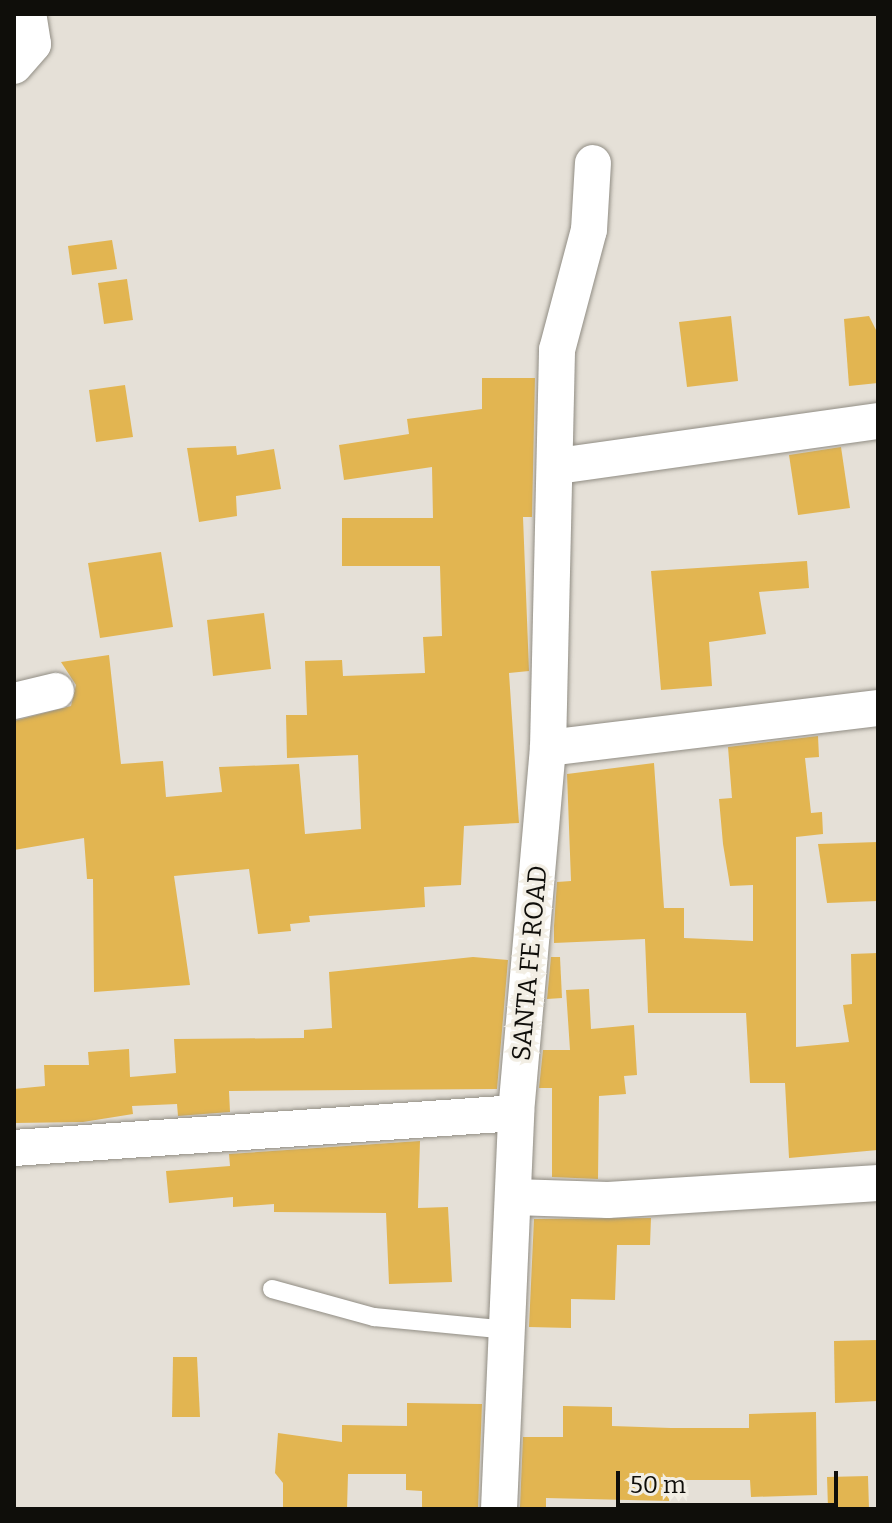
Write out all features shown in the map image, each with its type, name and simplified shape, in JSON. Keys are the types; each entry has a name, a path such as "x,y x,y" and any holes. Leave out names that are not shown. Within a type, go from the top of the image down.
{"street":[{"path":"14,66 33,44 29,18"},
{"name":"SANTA FE ROAD","path":"499,1509 516,1113 548,748 558,466 557,350 589,230 593,163"},
{"path":"558,466 878,421"},
{"path":"14,701 56,691"},
{"path":"548,748 878,708"},
{"path":"14,1148 516,1113"},
{"path":"513,1197 608,1200 878,1183"}],"lane":[{"path":"272,1289 374,1317 508,1330"}],"building":[{"path":"112,240 117,269 72,275 68,246"},
{"path":"127,279 133,320 104,324 98,283"},
{"path":"731,316 738,381 687,387 679,322"},
{"path":"869,316 878,334 878,383 849,386 844,319"},
{"path":"482,378 535,378 532,517 523,517 529,671 509,673 519,823 464,826 461,885 424,887 425,907 309,916 310,922 290,924 291,931 258,934 249,869 174,876 190,985 94,992 93,879 87,879 84,838 14,850 14,721 71,706 76,685 61,662 109,655 121,764 163,761 166,797 222,792 219,767 299,764 305,834 361,829 358,755 287,758 286,715 307,715 305,661 342,660 343,676 425,673 423,637 442,636 440,566 342,566 342,518 433,518 432,467 344,480 339,445 409,434 407,419 482,409"},
{"path":"125,385 133,437 96,442 89,390"},
{"path":"236,446 237,455 274,449 281,489 236,496 237,516 199,522 187,448"},
{"path":"841,447 850,508 798,515 789,455"},
{"path":"161,552 173,627 100,638 88,563"},
{"path":"807,561 809,588 759,592 766,634 709,642 712,686 661,690 651,571"},
{"path":"264,613 271,669 213,676 207,620"},
{"path":"818,736 819,757 805,758 811,813 822,812 823,834 796,837 796,1047 849,1042 843,1005 852,1004 851,954 878,953 878,1150 789,1158 785,1083 750,1083 746,1013 648,1013 645,939 554,943 557,882 571,881 567,774 654,763 664,908 684,908 684,938 753,941 753,885 730,886 723,844 719,799 732,798 728,747"},
{"path":"878,842 878,901 827,903 818,844"},
{"path":"473,957 508,960 497,1089 229,1091 230,1112 178,1116 177,1104 132,1106 133,1114 83,1122 14,1123 14,1089 45,1086 44,1065 89,1065 88,1052 129,1049 130,1077 176,1073 174,1039 304,1038 304,1030 332,1028 329,972"},
{"path":"551,957 560,957 562,998 547,999"},
{"path":"589,989 591,1029 634,1025 637,1075 624,1076 626,1094 599,1096 598,1179 552,1177 552,1088 539,1088 543,1050 570,1050 566,990"},
{"path":"420,1141 418,1208 448,1207 452,1282 389,1284 386,1213 274,1212 274,1204 233,1207 233,1197 169,1203 166,1171 230,1166 229,1154"},
{"path":"651,1218 650,1245 617,1245 615,1300 571,1299 571,1328 529,1327 534,1219"},
{"path":"878,1340 878,1401 835,1403 834,1341"},
{"path":"173,1357 197,1357 200,1417 172,1417"},
{"path":"407,1403 482,1404 478,1509 422,1509 422,1491 406,1490 406,1474 348,1474 347,1509 283,1509 283,1483 275,1473 278,1433 342,1442 342,1425 407,1426"},
{"path":"563,1406 612,1407 612,1426 671,1428 749,1428 749,1414 816,1412 817,1495 751,1497 750,1480 669,1480 669,1501 546,1498 546,1507 520,1507 523,1437 563,1437"},
{"path":"868,1476 869,1509 828,1509 827,1477"}]}
